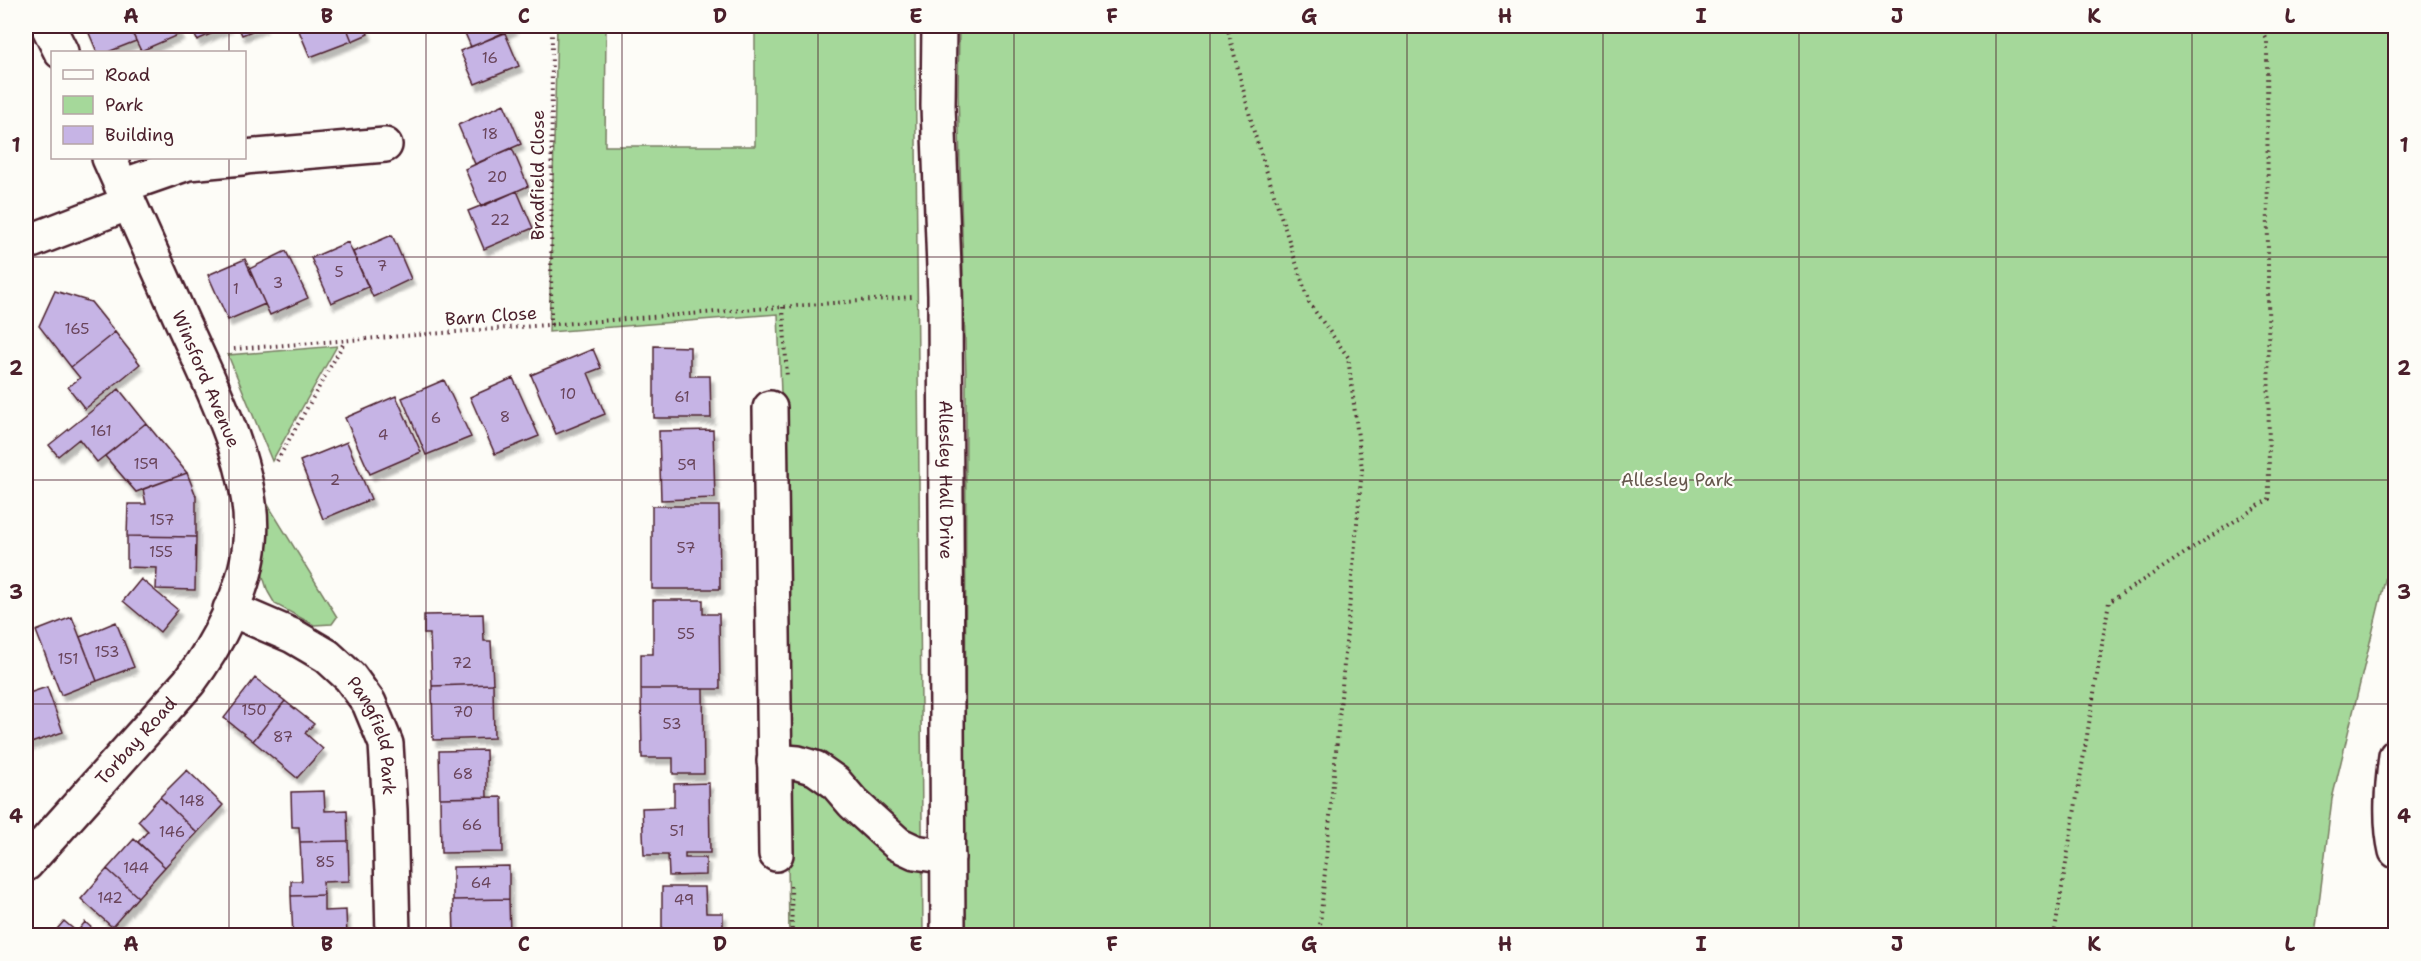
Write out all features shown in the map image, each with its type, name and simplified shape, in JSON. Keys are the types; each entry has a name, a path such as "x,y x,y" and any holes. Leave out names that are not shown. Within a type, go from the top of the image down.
{"main road":[{"path":"48,26 60,51"},
{"name":"Allesley Hall Drive","path":"939,26 938,106 945,307 948,936"},
{"path":"246,157 385,145"},
{"path":"26,243 120,182 188,163 225,159"},
{"name":"Winsford Avenue","path":"120,182 196,352 241,462 248,491 250,542 244,574 230,609"},
{"path":"770,408 776,854"},
{"name":"Torbay Road","path":"30,848 189,682 210,654 230,609"},
{"name":"Pangfield Park","path":"230,609 293,636 327,656 350,677 369,704 386,744 393,936"},
{"path":"2396,756 2392,784 2393,839 2396,851"},
{"path":"774,760 815,768 835,782 853,804 898,844 915,852 948,857"}],"path":[{"name":"Bradfield Close","path":"551,325 552,26"},
{"path":"1227,26 1254,132 1309,303 1348,357 1362,470 1319,936"},
{"path":"2054,936 2109,602 2269,499 2267,40 2260,26"},
{"name":"Barn Close","path":"196,352 904,298"},
{"path":"770,408 778,408 785,403 788,384 785,307"},
{"path":"248,491 271,474 345,341"}],"green space":[{"path":"557,26 606,26 605,146 755,146 755,26 915,26 923,935 789,935 782,420 778,314 549,332"},
{"name":"Allesley Park","path":"959,26 2395,26 2395,539 2332,799 2315,935 965,935 966,376 958,93"},
{"path":"337,346 272,461 228,355"},
{"path":"262,495 337,617 332,624 314,625 275,604 268,592 259,564"}],"building":[{"path":"86,26 129,26 136,41 111,51 97,51"},
{"path":"129,26 176,26 180,34 141,51"},
{"path":"191,26 229,26 197,40"},
{"path":"238,26 264,26 242,35"},
{"path":"297,26 346,26 352,41 310,57"},
{"path":"346,26 365,26 368,34 352,41"},
{"path":"462,26 513,26 514,28 471,47"},
{"path":"505,33 519,66 475,84 460,51"},
{"path":"504,104 521,144 475,164 458,125"},
{"path":"512,148 528,186 481,207 465,169"},
{"path":"517,191 533,228 484,249 468,211"},
{"path":"392,235 411,279 373,297 353,252"},
{"path":"348,242 368,287 331,303 311,258"},
{"path":"286,251 308,298 270,315 249,269"},
{"path":"245,259 265,304 228,320 208,275"},
{"path":"55,291 91,302 115,332 71,367 39,326"},
{"path":"115,332 140,364 85,409 68,387 80,378 71,367"},
{"path":"654,346 690,347 690,376 710,376 711,418 654,418"},
{"path":"593,349 601,368 588,373 605,414 556,434 531,375"},
{"path":"513,378 539,436 495,454 470,397"},
{"path":"444,380 471,437 426,455 402,398"},
{"path":"119,389 146,423 97,462 79,439 58,456 49,445"},
{"path":"396,396 421,452 370,474 345,418"},
{"path":"146,423 187,473 136,492 105,456"},
{"path":"713,430 715,498 661,500 659,431"},
{"path":"347,442 371,499 323,519 300,461"},
{"path":"187,473 196,496 196,537 127,536 128,504 146,504 143,489"},
{"path":"652,506 719,506 720,589 652,589"},
{"path":"127,536 196,537 195,590 156,589 157,568 127,567"},
{"path":"141,579 178,610 160,632 123,601"},
{"path":"653,600 703,600 703,614 719,614 720,689 641,689 641,654 653,654"},
{"path":"483,614 484,641 491,641 493,684 432,686 430,634 424,634 424,615"},
{"path":"72,617 97,681 61,695 36,631"},
{"path":"116,622 134,667 97,681 80,637"},
{"path":"255,678 285,701 253,741 224,718"},
{"path":"493,684 494,738 433,740 432,686"},
{"path":"47,687 63,732 31,743 26,728 26,694"},
{"path":"641,689 703,689 704,774 673,774 673,758 642,758"},
{"path":"285,701 314,724 305,733 323,749 297,778 253,741"},
{"path":"26,728 31,743 26,745"},
{"path":"486,750 487,797 440,798 439,751"},
{"path":"187,770 223,805 197,833 160,797"},
{"path":"709,783 710,853 685,853 685,858 706,858 706,875 669,876 668,855 644,855 642,808 674,807 674,784"},
{"path":"324,791 325,811 347,810 348,841 300,842 299,827 292,827 291,792"},
{"path":"160,797 197,833 165,867 138,842 148,831 138,821"},
{"path":"502,797 503,852 441,853 440,798"},
{"path":"134,839 165,867 138,897 107,869"},
{"path":"348,841 349,881 323,882 324,895 291,896 291,881 302,881 300,842"},
{"path":"509,866 509,899 453,900 453,867"},
{"path":"107,869 138,897 112,927 81,899"},
{"path":"662,887 705,887 706,913 723,913 723,936 662,936"},
{"path":"324,895 324,911 346,910 347,936 293,936 291,896"},
{"path":"509,899 510,935 454,936 453,900"},
{"path":"64,921 77,932 85,922 101,936 51,936"}]}
